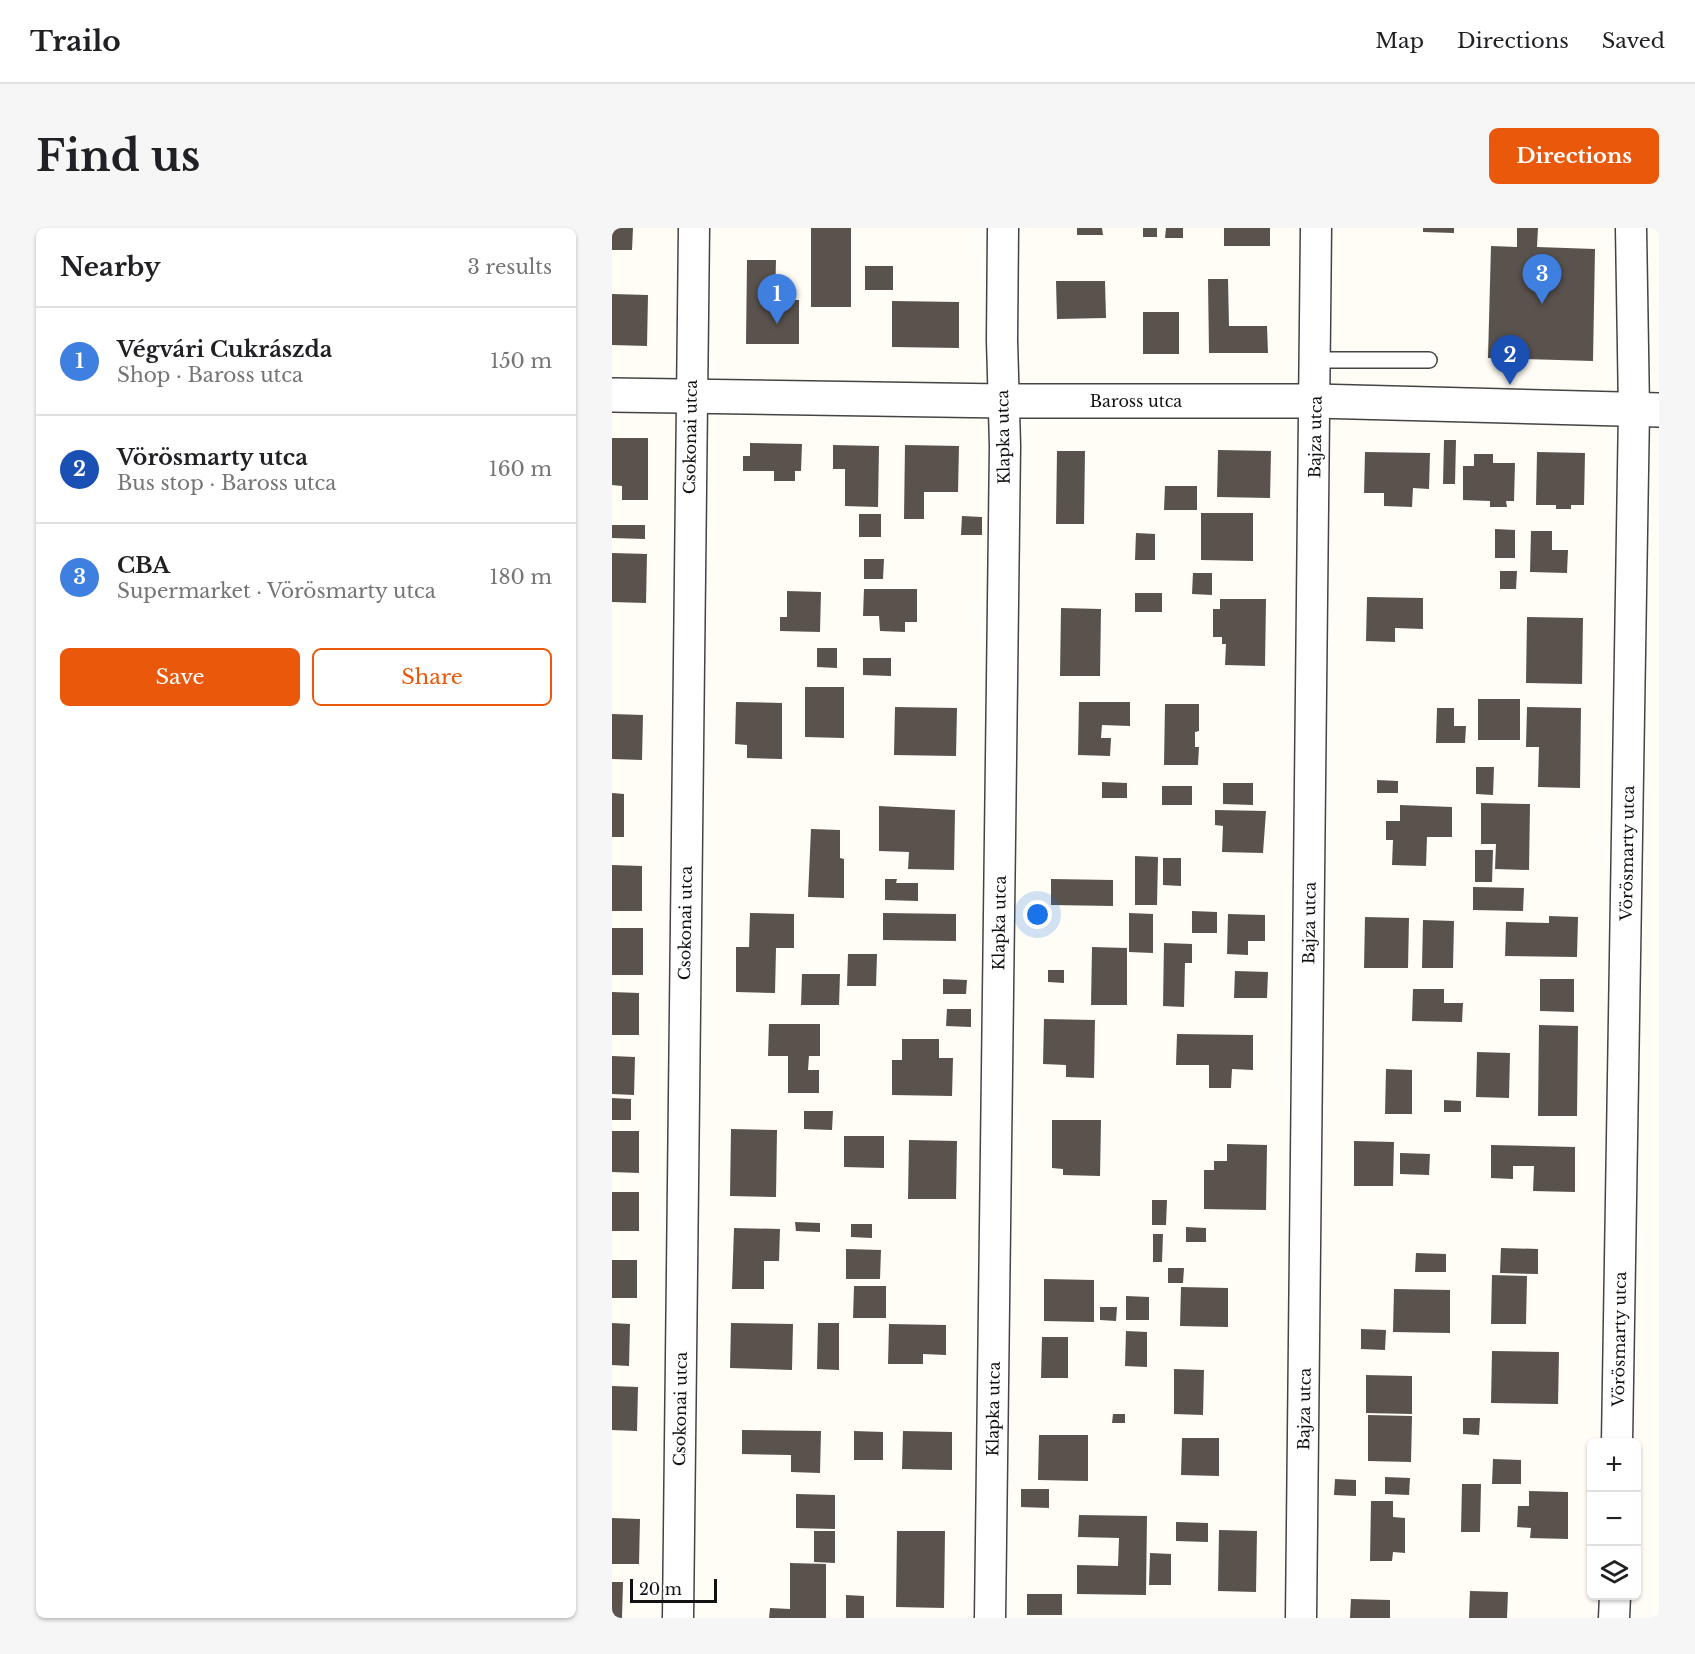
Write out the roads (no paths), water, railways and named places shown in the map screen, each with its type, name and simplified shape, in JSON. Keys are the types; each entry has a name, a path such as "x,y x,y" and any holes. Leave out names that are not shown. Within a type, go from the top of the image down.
{"street":[{"name":"Csokonai utca","path":"678,1618 694,228"},
{"name":"Klapka utca","path":"990,1618 1004,401 1003,228"},
{"name":"Bajza utca","path":"1301,1618 1316,228"},
{"name":"Vörösmarty utca","path":"1617,1438 1646,410 1631,228"},
{"name":"Baross utca","path":"612,395 1004,401 1315,401 1646,410"},
{"path":"1614,1618 1615,1600"}],"lane":[{"path":"1316,360 1429,360"}],"place":[{"name":"CBA","path":"1542,304"},
{"name":"Végvári Cukrászda","path":"777,324"},
{"name":"Vörösmarty utca","path":"1510,385"}]}
